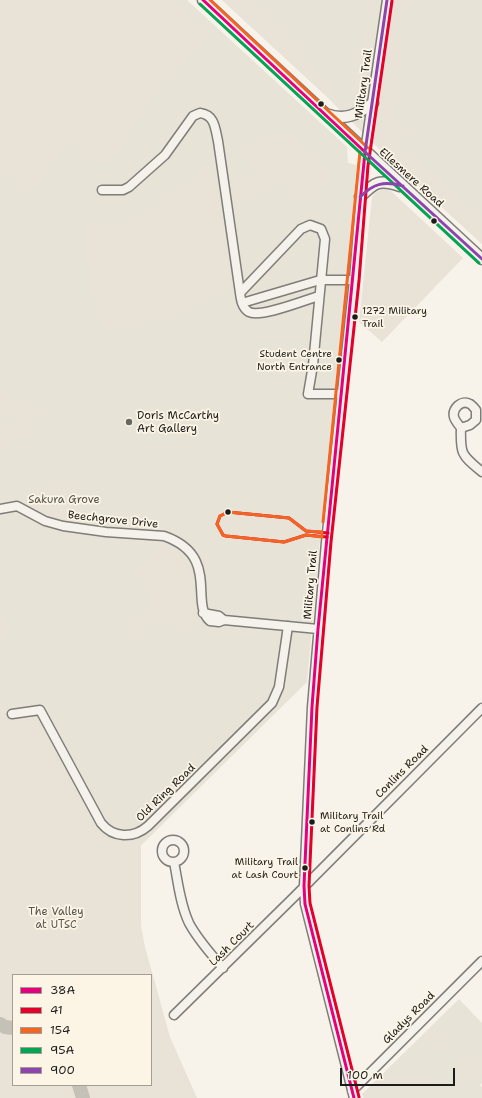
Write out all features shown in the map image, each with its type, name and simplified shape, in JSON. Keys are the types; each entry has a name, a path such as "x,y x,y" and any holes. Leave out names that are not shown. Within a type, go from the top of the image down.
{"main road":[{"name":"Ellesmere Road","path":"203,0 324,114 482,259"},
{"path":"324,114 338,118 349,116 361,112 373,103"},
{"path":"360,197 371,186 378,182 387,182 403,186"}],"street":[{"name":"Military Trail","path":"353,1095 305,904 304,886 312,707 318,629 354,280 360,197 387,0"},
{"path":"102,190 123,190 129,187 164,155 193,116 200,113 210,116 214,122 218,141 242,303 246,309 256,314 319,296"},
{"path":"240,293 300,229 310,225 321,229 325,237 313,366 308,394 342,394"},
{"path":"242,303 320,280 354,280"},
{"path":"461,428 460,450 467,460 482,472"},
{"name":"Beechgrove Drive","path":"0,509 17,506 45,521 59,525 106,532 164,536 182,546 197,564 200,575 203,613 219,616 221,621 288,626"},
{"path":"288,626 318,629"},
{"name":"Old Ring Road","path":"12,714 40,710 103,825 117,834 135,834 148,826 272,703 279,689 288,626"},
{"name":"Conlins Road","path":"304,886 482,708"},
{"path":"174,862 183,907 189,921 203,944 223,968"},
{"name":"Lash Court","path":"174,1016 304,886"},
{"name":"Gladys Road","path":"353,1095 482,961"}],"shaded area":[{"path":"0,0 187,0 347,147 348,163 357,165 307,682 102,884 14,974 12,974 12,1086 152,1085 196,1098 0,1098"},
{"path":"222,0 482,0 482,244 379,149 325,95"},
{"path":"459,999 482,1023 482,1083 480,1085 482,1087 482,1098 364,1098 362,1094"}],"green space":[{"path":"0,0 171,0 208,33 144,107 113,162 95,164 81,154 68,139 50,162 51,168 25,195 12,181 0,174"},
{"path":"222,0 247,0 313,70 352,108 347,108 328,90 324,94"},
{"path":"374,0 378,0 365,97 359,107"},
{"path":"394,0 396,0 376,139"},
{"path":"398,0 407,0 391,126 384,145 380,141 381,121"},
{"path":"258,9 271,11 271,16 305,54 303,56"},
{"path":"363,28 368,28 363,64 358,64"},
{"path":"413,123 419,126 415,130 412,129 414,132 410,135 408,133 407,134 409,137 406,140 387,144 392,126 411,128"},
{"path":"270,130 292,136 316,157 322,156 329,181 305,207 277,181 252,204 248,197 239,203 233,203 231,182 253,180 250,159 246,159 242,152 243,143 247,144"},
{"path":"398,143 402,147 408,148 409,152 473,212 482,217 482,233 422,178 409,171 386,152 386,147"},
{"path":"210,163 212,184 218,183 224,246 236,284 209,300 135,329 106,330 90,292 86,227 89,220 106,225 127,225 161,198 187,186"},
{"path":"412,175 421,179 482,236 482,244 410,178"},
{"path":"383,189 391,191 463,258 382,342 359,322 372,197 376,192"},
{"path":"0,380 10,399 11,406 17,411 10,413 5,410 0,414"},
{"path":"20,402 40,405 44,415 39,413 36,416 36,430 34,435 13,437 9,444 0,450 0,441 12,415 13,418 15,414 14,422 9,429 14,424 17,414 16,423 11,429 18,421"},
{"name":"Sakura Grove","path":"67,477 85,488 84,525 42,517 24,506 22,498 25,492"},
{"path":"233,511 288,517 286,541 227,535 221,528 221,519 226,513"},
{"path":"164,544 179,554 187,569 197,622 186,633 153,621 133,640 129,636 129,625 151,606 152,600 148,588 133,575"},
{"path":"0,608 4,613 7,624 7,636 3,654 0,653"},
{"name":"The Valley at UTSC","path":"0,705 11,720 33,717 60,763 94,829 118,842 141,842 141,926 145,947 170,1037 197,1098 0,1098"},
{"path":"436,1027 444,1028 448,1038 448,1044 443,1052 430,1049 426,1042 425,1038"},
{"path":"471,1053 477,1054 482,1058 482,1075 479,1079 468,1078 461,1074 458,1070 458,1061 461,1056"}],"waterway":[{"path":"0,1024 5,1027 12,1028"},
{"path":"79,1086 83,1098"}],"transit line":[{"name":"38A","path":"203,0 365,152"},
{"name":"154","path":"210,0 368,148"},
{"name":"900","path":"387,0 365,152 482,259"},
{"name":"41","path":"359,1097 310,903 309,886 317,707 331,542 359,281 368,166 392,1"},
{"name":"95A","path":"200,4 479,263"},
{"name":"154","path":"323,522 360,152"},
{"name":"38A","path":"354,1098 305,904 304,886 312,707 318,629 365,152"},
{"name":"900","path":"360,197 365,192 380,184 403,186"},
{"name":"41","path":"327,537 306,535 284,542 226,536 223,535 217,524 220,516 228,512 289,518 306,531 328,533"},
{"name":"154","path":"228,512 289,518 306,531 322,532 322,537 306,535 284,542 226,536 223,535 217,524 220,516 228,512"}],"place":[{"name":"1272 Military Trail","path":"355,317"},
{"name":"Student Centre North Entrance","path":"339,360"},
{"name":"Doris McCarthy Art Gallery","path":"129,422"},
{"name":"Military Trail at Conlins Rd","path":"312,822"},
{"name":"Military Trail at Lash Court","path":"305,868"}]}
